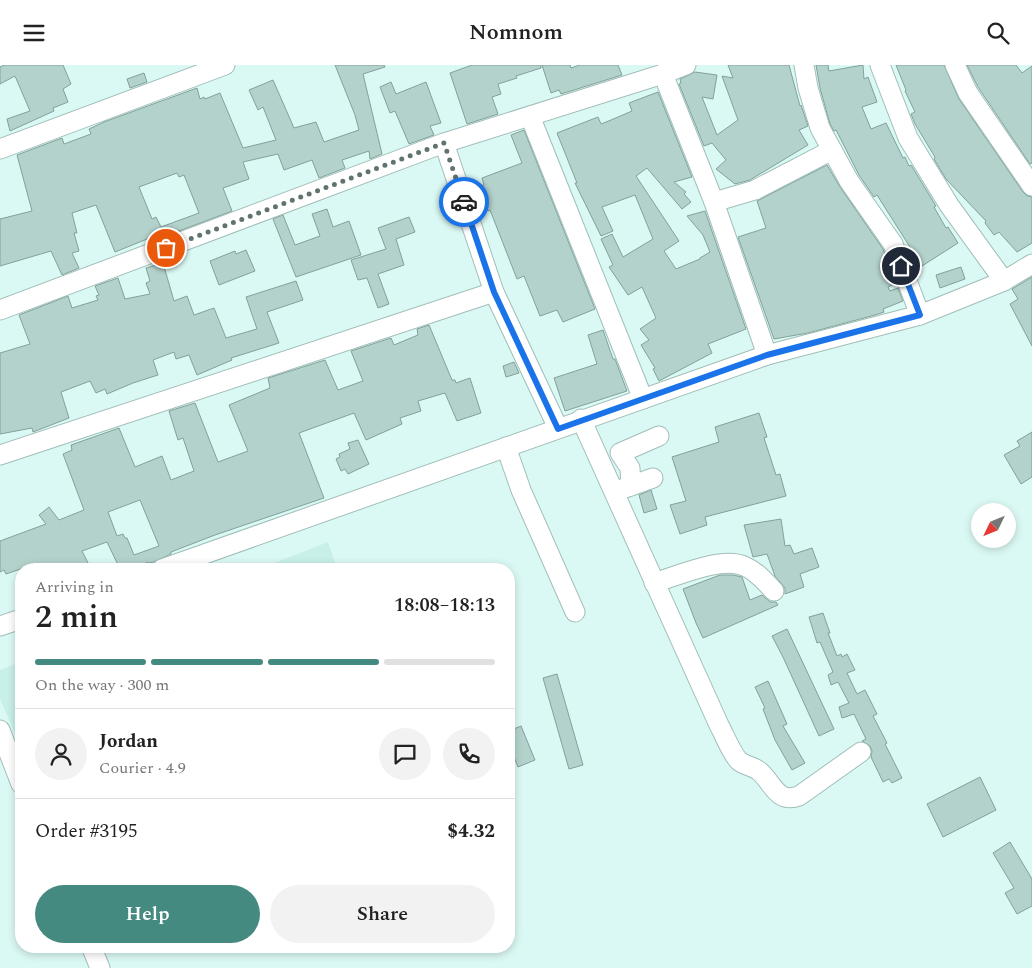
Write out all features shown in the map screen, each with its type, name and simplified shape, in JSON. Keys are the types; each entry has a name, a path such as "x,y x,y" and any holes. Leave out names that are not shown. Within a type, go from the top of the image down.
{"street":[{"path":"0,149 225,65"},
{"path":"0,310 444,143 664,74 686,65"},
{"path":"804,65 808,88 820,127 849,181 893,244 920,315"},
{"path":"880,65 908,138 949,205 1004,281"},
{"path":"954,65 968,93 1032,186"},
{"path":"664,74 714,202 767,355"},
{"path":"530,116 643,399"},
{"path":"444,143 494,292 558,429"},
{"path":"714,202 755,190 832,150"},
{"path":"179,563 558,429 581,419 767,355 920,315 1004,281 1032,264"},
{"path":"0,455 494,292"},
{"path":"581,419 599,459 622,489 654,583 719,725 735,755 743,764 761,772 782,796 791,798 799,795 861,752"},
{"path":"599,459 620,453 659,436"},
{"path":"506,447 522,490 575,612"},
{"path":"620,453 630,468 622,489"},
{"path":"622,489 653,478"},
{"path":"654,583 724,563 744,565 759,575 774,591"},
{"path":"0,626 15,621"},
{"path":"0,730 15,769"},
{"path":"94,953 100,968"}],"shaded area":[{"path":"328,542 335,563 274,563"},
{"path":"15,664 15,733 0,699 0,670"}],"building":[{"path":"4,65 63,65 71,84 63,89 68,102 53,108 54,111 10,131 7,119 30,111 15,76 0,84 0,67"},
{"path":"335,65 384,65 385,67 363,74 382,154 370,159 369,151 342,160 345,168 319,178 312,160 284,170 278,154 243,162 249,179 223,188 232,211 163,237 162,233 115,252 96,205 72,213 77,233 74,233 79,251 72,253 79,268 62,275 51,251 0,266 0,219 32,211 17,155 62,138 64,144 91,134 89,129 104,122 197,88 200,99 220,93 243,148 276,140 263,107 258,110 249,90 273,80 294,128 316,122 324,142 359,130","holes":["177,173 179,177 184,175 199,213 161,227 156,217 152,219 139,187"]},
{"path":"472,65 541,65 541,68 498,84 501,94 492,97 498,114 467,124 450,73"},
{"path":"542,65 570,65 571,68 580,65 618,65 622,75 561,94 559,90 551,93"},
{"path":"728,65 789,65 800,106 808,126 799,130 808,145 750,180 735,184 716,169 726,160 712,143 704,146 679,84 681,83 680,79 695,72 717,75 713,99 702,97 717,135 738,120 722,76 733,78"},
{"path":"816,65 828,65 829,71 863,65 864,79 868,77 877,102 862,107 871,129 886,123 903,158 905,157 909,166 911,165 936,206 934,207 946,228 948,227 958,243 922,266 877,195 874,197 859,175 836,130 834,131 830,124"},
{"path":"896,65 944,65 959,99 1023,192 1027,196 1032,197 1032,243 1017,252 999,232 994,235 985,223 986,221 946,179 915,124 911,114 915,112"},
{"path":"967,65 1016,65 1022,73 1032,66 1032,163 1030,164 978,87"},
{"path":"144,73 147,82 130,88 127,79"},
{"path":"391,82 396,94 426,82 441,123 430,126 434,135 409,144 395,111 390,113 380,87"},
{"path":"658,92 692,177 674,182 686,192 684,194 691,202 682,209 647,168 636,176 679,241 664,251 676,269 700,259 710,252 703,235 687,216 705,211 746,329 708,344 712,353 659,381 653,369 655,368 641,345 649,340 640,329 656,318 642,287 628,295 609,267 613,265 601,239 612,234 623,257 653,239 635,195 602,207 613,231 601,236 575,183 577,183 557,133 598,117 601,124 611,120 632,111 629,103"},
{"path":"524,130 595,309 563,322 557,310 540,316 524,276 517,279 490,210 488,211 478,186 484,185 482,178 522,163 511,135"},
{"path":"827,165 883,249 896,283 888,287 890,291 898,288 903,301 883,309 884,312 875,315 808,333 774,339 738,237 766,228 757,201"},
{"path":"327,209 333,227 349,221 361,255 296,277 273,219 283,215 295,245 320,236 312,214"},
{"path":"409,217 415,232 396,239 404,265 378,274 389,304 378,308 367,278 358,280 351,260 386,249 378,228"},
{"path":"246,250 255,271 219,285 210,261 235,251 236,254"},
{"path":"163,263 174,301 187,296 194,315 214,308 226,338 257,329 246,297 296,281 303,300 267,312 279,343 231,358 232,360 197,375 189,355 176,359 174,352 153,360 158,375 107,394 105,389 96,393 90,381 61,392 69,418 33,432 32,428 0,434 0,353 30,344 19,315 68,296 72,308 98,300 96,296 99,295 95,286 118,278 125,299 150,294 146,283 150,281 146,268"},
{"path":"961,267 965,279 940,288 936,275"},
{"path":"1032,277 1032,346 1010,304 1018,299 1012,289"},
{"path":"429,325 452,380 455,380 456,383 470,378 481,413 457,421 445,393 418,401 421,411 400,418 402,424 366,440 354,413 299,433 324,498 215,535 171,552 171,554 154,562 117,563 107,542 82,551 88,563 15,563 15,571 6,574 4,570 0,572 0,541 46,524 39,515 49,507 59,520 84,510 63,454 72,450 71,445 119,428 135,467 162,456 171,480 194,471 183,438 178,440 169,411 195,403 218,462 248,451 229,405 270,388 268,378 325,360 338,390 363,381 351,351 391,338 394,345 418,335 417,329","holes":["140,500 159,546 134,555 127,538 123,534 117,536 108,512"]},
{"path":"603,330 627,391 565,411 554,378 597,364 588,335"},
{"path":"514,362 519,373 506,377 503,366"},
{"path":"759,413 767,437 764,438 776,475 780,474 786,496 705,517 707,525 680,534 670,505 686,501 672,457 719,442 715,427"},
{"path":"1032,432 1032,477 1021,484 1004,455 1020,446 1017,441"},
{"path":"358,440 369,464 348,474 345,469 341,471 336,459 340,457 339,454 350,449 348,443"},
{"path":"651,490 657,509 644,513 639,495"},
{"path":"781,519 785,546 790,545 794,554 812,548 819,567 800,574 804,587 785,594 785,588 775,576 767,554 753,557 744,525"},
{"path":"720,575 742,577 750,600 762,595 770,602 776,602 778,605 703,638 683,589"},
{"path":"823,613 837,656 841,654 842,657 847,654 855,670 847,673 857,694 865,690 877,714 873,716 902,778 892,783 889,779 883,782 871,757 872,751 870,746 862,741 866,739 854,714 842,718 839,707 849,703 838,682 831,685 828,675 833,672 820,642 817,643 809,617"},
{"path":"787,629 834,729 819,736 772,636"},
{"path":"557,674 583,765 569,769 543,678"},
{"path":"768,681 787,724 783,726 805,763 792,770 775,740 763,709 765,708 755,687"},
{"path":"521,726 535,760 518,767 515,759 515,728"},
{"path":"980,777 996,810 943,837 927,804"},
{"path":"1010,842 1032,879 1032,906 1017,914 1005,893 1014,888 993,853"}],"way so far":[{"path":"166,248 444,143 464,202"}],"route":[{"path":"464,202 494,292 558,429 581,419 767,355 920,315 901,266"}]}
